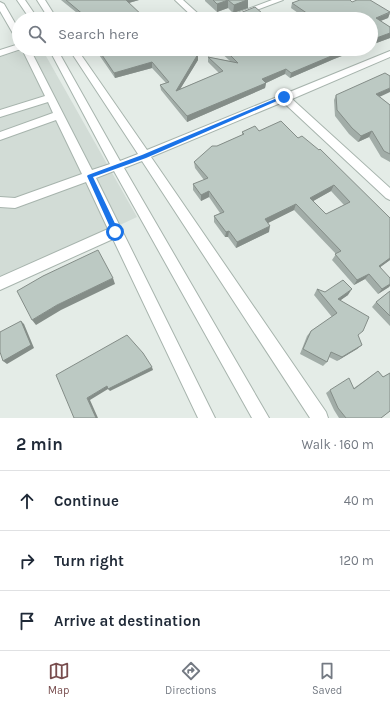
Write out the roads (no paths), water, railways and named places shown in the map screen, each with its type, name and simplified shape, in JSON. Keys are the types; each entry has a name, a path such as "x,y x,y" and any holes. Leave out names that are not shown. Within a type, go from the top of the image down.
{"street":[{"path":"21,0 29,12"},
{"path":"41,0 49,12"},
{"path":"179,0 192,12"},
{"path":"245,12 279,0"},
{"path":"0,4 12,25"},
{"path":"0,53 12,49"},
{"path":"0,202 15,202 144,156 390,54"},
{"path":"30,56 90,176 115,232 207,418"},
{"path":"57,56 117,166 261,418"},
{"path":"78,56 320,418"},
{"path":"0,114 51,97"},
{"path":"284,97 390,195"},
{"path":"0,136 59,115"},
{"path":"0,284 115,232"}]}
